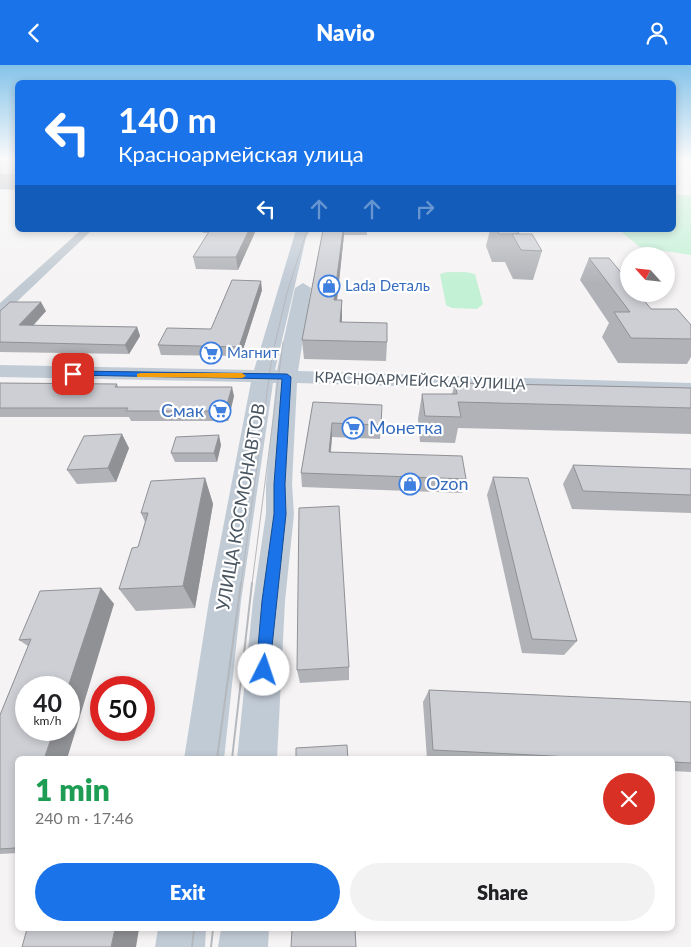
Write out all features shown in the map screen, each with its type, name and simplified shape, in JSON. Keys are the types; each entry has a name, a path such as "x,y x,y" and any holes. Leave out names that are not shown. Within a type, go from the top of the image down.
{"main road":[{"name":"УЛИЦА КОСМОНАВТОВ","path":"204,756 225,601 275,376 299,238 302,232"},
{"name":"УЛИЦА КОСМОНАВТОВ","path":"257,756 269,601 280,514 275,376 316,232"},
{"name":"КРАСНОАРМЕЙСКАЯ УЛИЦА","path":"0,371 128,375 275,376 691,389"},
{"path":"180,947 182,931"},
{"path":"243,947 245,931"}],"street":[{"path":"0,310 85,232"}],"green space":[{"path":"676,201 691,201 691,255 675,252 675,247 640,247 621,232 676,232"},
{"path":"447,272 475,274 483,304 477,309 452,308 446,305 440,274"}],"building":[{"path":"209,232 248,232 236,257 193,257"},
{"path":"323,232 343,232 334,300 342,300 340,322 387,323 387,342 302,340"},
{"path":"498,232 518,232 519,234 499,234"},
{"path":"512,234 532,234 542,251 521,250"},
{"path":"589,258 609,258 620,271 620,299"},
{"path":"232,280 261,281 239,347 158,345 167,328 211,329"},
{"path":"10,302 41,302 19,325 137,327 125,345 0,342 0,311"},
{"path":"623,303 646,303 651,309 677,309 691,325 691,339 631,338 614,312 630,312"},
{"path":"0,383 117,384 115,387 232,387 225,411 126,411 128,408 0,408"},
{"path":"455,383 691,388 691,408 458,402 461,417 425,416 422,394 457,394"},
{"path":"313,402 382,405 381,425 332,423 329,452 462,456 466,479 301,473"},
{"path":"122,434 108,468 67,470 84,436"},
{"path":"219,435 214,453 171,453 176,437"},
{"path":"573,465 691,469 691,495 583,491"},
{"path":"493,477 528,478 577,641 532,639"},
{"path":"205,478 183,586 119,589 132,548 138,547 148,513 141,513 151,481"},
{"path":"339,506 349,667 297,670 299,508"},
{"path":"101,588 72,676 16,676 31,639 19,640 40,591"},
{"path":"15,678 15,741 50,741 45,756 15,756 15,848 0,849 0,715"},
{"path":"429,690 691,702 691,763 675,762 675,756 552,756 433,750"},
{"path":"347,745 348,756 296,756 296,748"},
{"path":"26,931 115,931 111,947 22,947"},
{"path":"292,931 355,931 356,947 291,947"}],"tram line":[{"path":"241,584 272,356 287,293 306,232"},
{"path":"252,584 283,342"},
{"path":"217,756 241,583"},
{"path":"232,756 252,583"},
{"path":"192,947 194,931"},
{"path":"211,947 213,931"}],"slow traffic":[{"path":"140,375 242,376"}],"place":[{"name":"Lada Dеталь","path":"329,286"},
{"name":"Магнит","path":"211,353"},
{"name":"Смак","path":"220,411"},
{"name":"Монетка","path":"353,428"},
{"name":"Ozon","path":"410,484"}],"route":[{"path":"73,374 287,377 283,456 279,484 280,514 269,601 264,670"}]}
